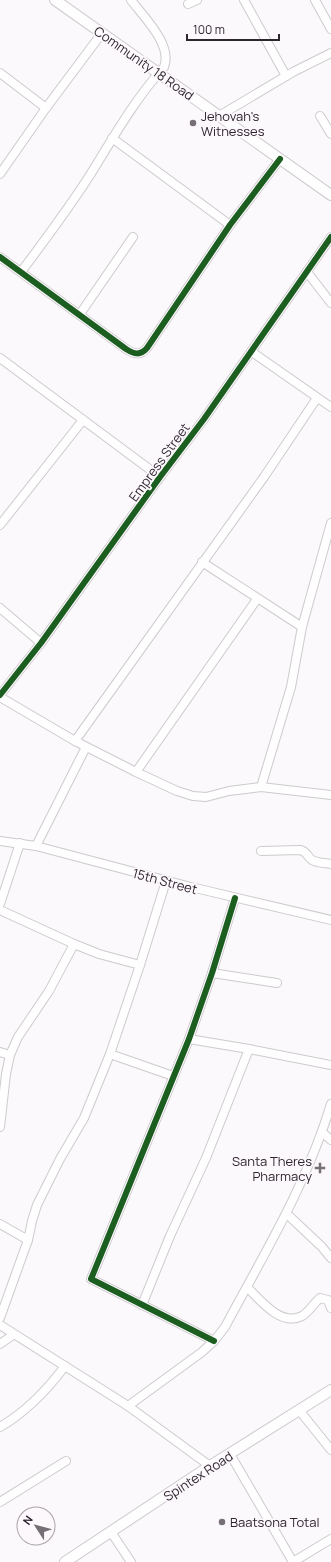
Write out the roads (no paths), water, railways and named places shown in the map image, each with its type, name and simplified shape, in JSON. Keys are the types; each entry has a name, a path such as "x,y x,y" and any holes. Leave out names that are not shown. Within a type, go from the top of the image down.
{"main road":[{"name":"Community 18 Road","path":"55,0 280,159 329,190"},
{"name":"Spintex Road","path":"65,1562 210,1466 331,1390"}],"street":[{"path":"21,272 47,237 112,138 166,62 164,50 156,33 130,0"},
{"path":"188,4 197,0"},
{"path":"244,0 286,76"},
{"path":"315,0 331,29"},
{"path":"0,174 46,108 102,33"},
{"path":"219,116 252,95 331,53"},
{"path":"0,73 46,108"},
{"path":"320,116 331,134"},
{"path":"112,138 230,225"},
{"path":"0,257 132,353 138,354 144,352 230,225 280,159"},
{"path":"80,314 133,237"},
{"name":"Empress Street","path":"0,696 41,644 204,419 331,237"},
{"path":"307,272 331,303"},
{"path":"252,352 331,407"},
{"path":"0,358 160,478"},
{"path":"75,741 318,398"},
{"path":"0,525 83,420"},
{"path":"261,787 291,687 302,627 331,523"},
{"path":"202,562 302,627"},
{"path":"136,772 257,599"},
{"path":"0,608 41,644"},
{"path":"0,696 86,747 177,791 193,796 206,797 229,791 261,787 331,795"},
{"path":"36,846 86,747"},
{"name":"15th Street","path":"0,841 36,846 166,881 331,920"},
{"path":"0,904 20,843"},
{"path":"261,851 300,850 304,851 310,859 314,861 331,864"},
{"path":"0,1318 28,1240 37,1205 60,1159 84,1118 110,1054 166,881"},
{"path":"214,1341 91,1279 189,1039 235,898"},
{"path":"0,910 99,954 140,965"},
{"path":"0,1127 6,1074 10,1055 18,1037 49,991 74,944"},
{"path":"212,972 277,983"},
{"path":"189,1039 331,1065"},
{"path":"142,1304 170,1236 206,1158 249,1049"},
{"path":"0,1052 10,1055"},
{"path":"110,1054 174,1076"},
{"path":"128,1406 202,1352 214,1341 225,1326 287,1214 322,1133 331,1104"},
{"path":"322,1133 331,1140"},
{"path":"287,1214 322,1247 331,1258"},
{"path":"0,1224 28,1240"},
{"path":"247,1287 267,1307 278,1314 292,1318 303,1315 320,1298 328,1300 331,1308"},
{"path":"0,1325 13,1335 128,1406 210,1466"},
{"path":"0,1344 13,1335"},
{"path":"0,1427 27,1408 51,1385 65,1366"},
{"path":"299,1410 331,1450"},
{"path":"230,1454 293,1562 331,1539"},
{"path":"0,1502 66,1461"},
{"path":"111,1532 131,1562"}],"place":[{"name":"Jehovah's Witnesses","path":"193,123"},
{"name":"Santa Theres Pharmacy","path":"320,1168"},
{"name":"Baatsona Total","path":"222,1522"}]}
